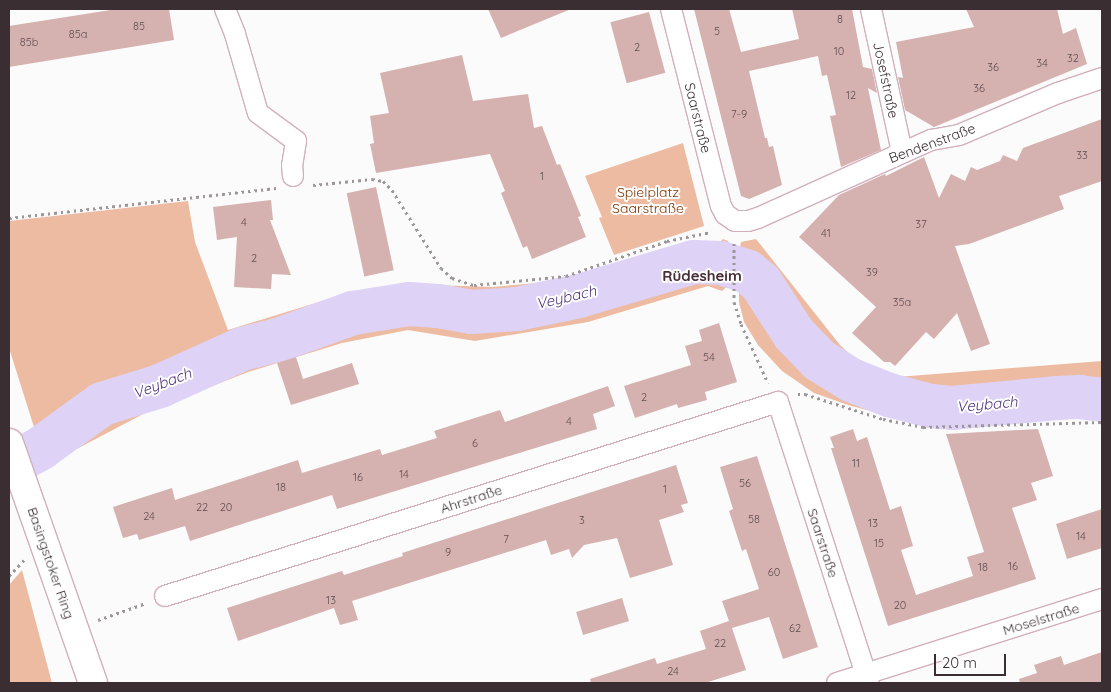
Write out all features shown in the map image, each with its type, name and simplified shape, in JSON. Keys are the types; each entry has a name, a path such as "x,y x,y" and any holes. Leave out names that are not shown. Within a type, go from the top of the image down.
{"main road":[{"name":"Basingstoker Ring","path":"9,443 93,683"}],"street":[{"path":"225,9 235,34 258,113 296,141 292,165 294,183"},
{"name":"Saarstraße","path":"671,9 721,206 725,214 735,221"},
{"name":"Josefstraße","path":"871,9 902,152"},
{"name":"Bendenstraße","path":"735,221 748,221 758,218 931,140 958,135 1102,78"},
{"name":"Saarstraße","path":"778,402 867,679"},
{"name":"Ahrstraße","path":"165,596 778,402"},
{"name":"Moselstraße","path":"837,683 867,679 1102,600"}],"path":[{"path":"9,218 294,183 372,179 383,181 392,190 441,268 452,278 474,285 566,276 667,241 707,234 735,221"},
{"path":"734,242 734,302 741,324 778,402"},
{"path":"805,394 883,419 923,427 1102,422"},
{"path":"100,619 165,596"}],"green space":[{"name":"Spielplatz Saarstraße","path":"683,143 704,226 614,255 599,218 602,217 585,176"},
{"path":"188,201 195,242 228,330 348,293 403,284 492,287 571,280 670,247 719,243 723,239 728,241 729,245 729,285 722,291 708,286 588,322 475,341 408,330 342,343 248,372 149,411 46,465 9,348 9,221"},
{"path":"756,239 840,345 856,360 897,377 1102,361 1102,418 920,424 848,405 814,393 782,371 758,345 744,322 739,302 739,253 741,242"},
{"path":"22,570 52,683 9,683 9,585"}],"building":[{"path":"117,9 169,9 174,40 9,67 9,26"},
{"path":"488,9 571,9 501,38"},
{"path":"694,9 729,9 741,52 799,39 792,9 852,9 863,67 872,69 877,93 868,88 881,150 841,167 830,116 836,115 827,75 822,76 818,56 749,71 765,138 767,138 769,147 773,146 782,185 749,199 741,196"},
{"path":"966,9 1057,9 1063,34 1076,28 1087,64 934,127 905,110 898,77 903,78 896,42 974,27"},
{"path":"649,12 665,73 627,83 610,22"},
{"path":"462,55 473,101 528,94 534,128 542,126 557,165 560,164 581,216 578,217 586,237 532,259 527,246 523,248 501,193 505,191 490,154 376,173 370,144 374,143 370,116 389,113 380,73"},
{"path":"1102,119 1102,181 1059,196 1064,209 969,244 955,246 990,344 971,351 957,313 934,339 926,332 895,366 890,362 884,362 852,333 876,307 799,237 839,195 885,174 886,176 924,157 939,198 951,174 965,181 971,167 977,170 1000,161 1003,155 1017,161 1023,148"},
{"path":"376,187 394,270 364,276 347,193"},
{"path":"271,200 273,220 270,220 291,275 272,274 271,289 234,287 237,237 217,240 213,207"},
{"path":"719,323 737,382 705,392 707,400 678,408 677,404 635,418 624,386 691,365 685,346 702,341 699,330"},
{"path":"296,357 303,379 352,363 359,384 291,405 277,363"},
{"path":"608,386 615,406 593,414 597,429 337,509 332,495 190,541 185,526 139,540 137,534 123,538 113,507 172,488 175,500 298,460 302,473 380,449 382,455 437,438 434,431 500,410 505,422"},
{"path":"853,429 857,441 867,437 890,510 901,506 913,546 901,550 916,595 973,576 967,557 984,552 946,434 1038,429 1053,476 1031,483 1037,500 1012,508 1036,579 888,626 831,448 834,448 830,437"},
{"path":"757,456 818,647 783,659 769,617 732,628 746,670 705,683 591,683 590,679 655,658 657,664 706,649 700,631 729,621 722,601 759,589 746,549 742,551 729,511 733,509 720,467"},
{"path":"676,465 688,503 681,505 684,512 659,520 673,565 630,578 617,538 584,545 572,558 569,549 551,555 546,540 352,601 358,620 340,625 334,608 238,641 227,608 342,571 344,575 403,556 402,553"},
{"path":"1102,509 1102,548 1067,559 1056,524"},
{"path":"622,598 629,621 583,635 576,612"},
{"path":"1102,652 1102,683 1020,683 1019,679 1037,673 1034,665 1061,656 1064,665"}],"waterway":[{"name":"Veybach","path":"9,466 41,448 102,404 160,386 242,349 281,339 353,313 409,304 438,306 471,312 517,309 579,296 694,262 721,263 748,272 761,283 794,334 819,360 851,380 889,395 931,406 952,408 1057,398 1079,397 1102,400"}],"district":[{"name":"Rüdesheim","path":"702,276"}]}
